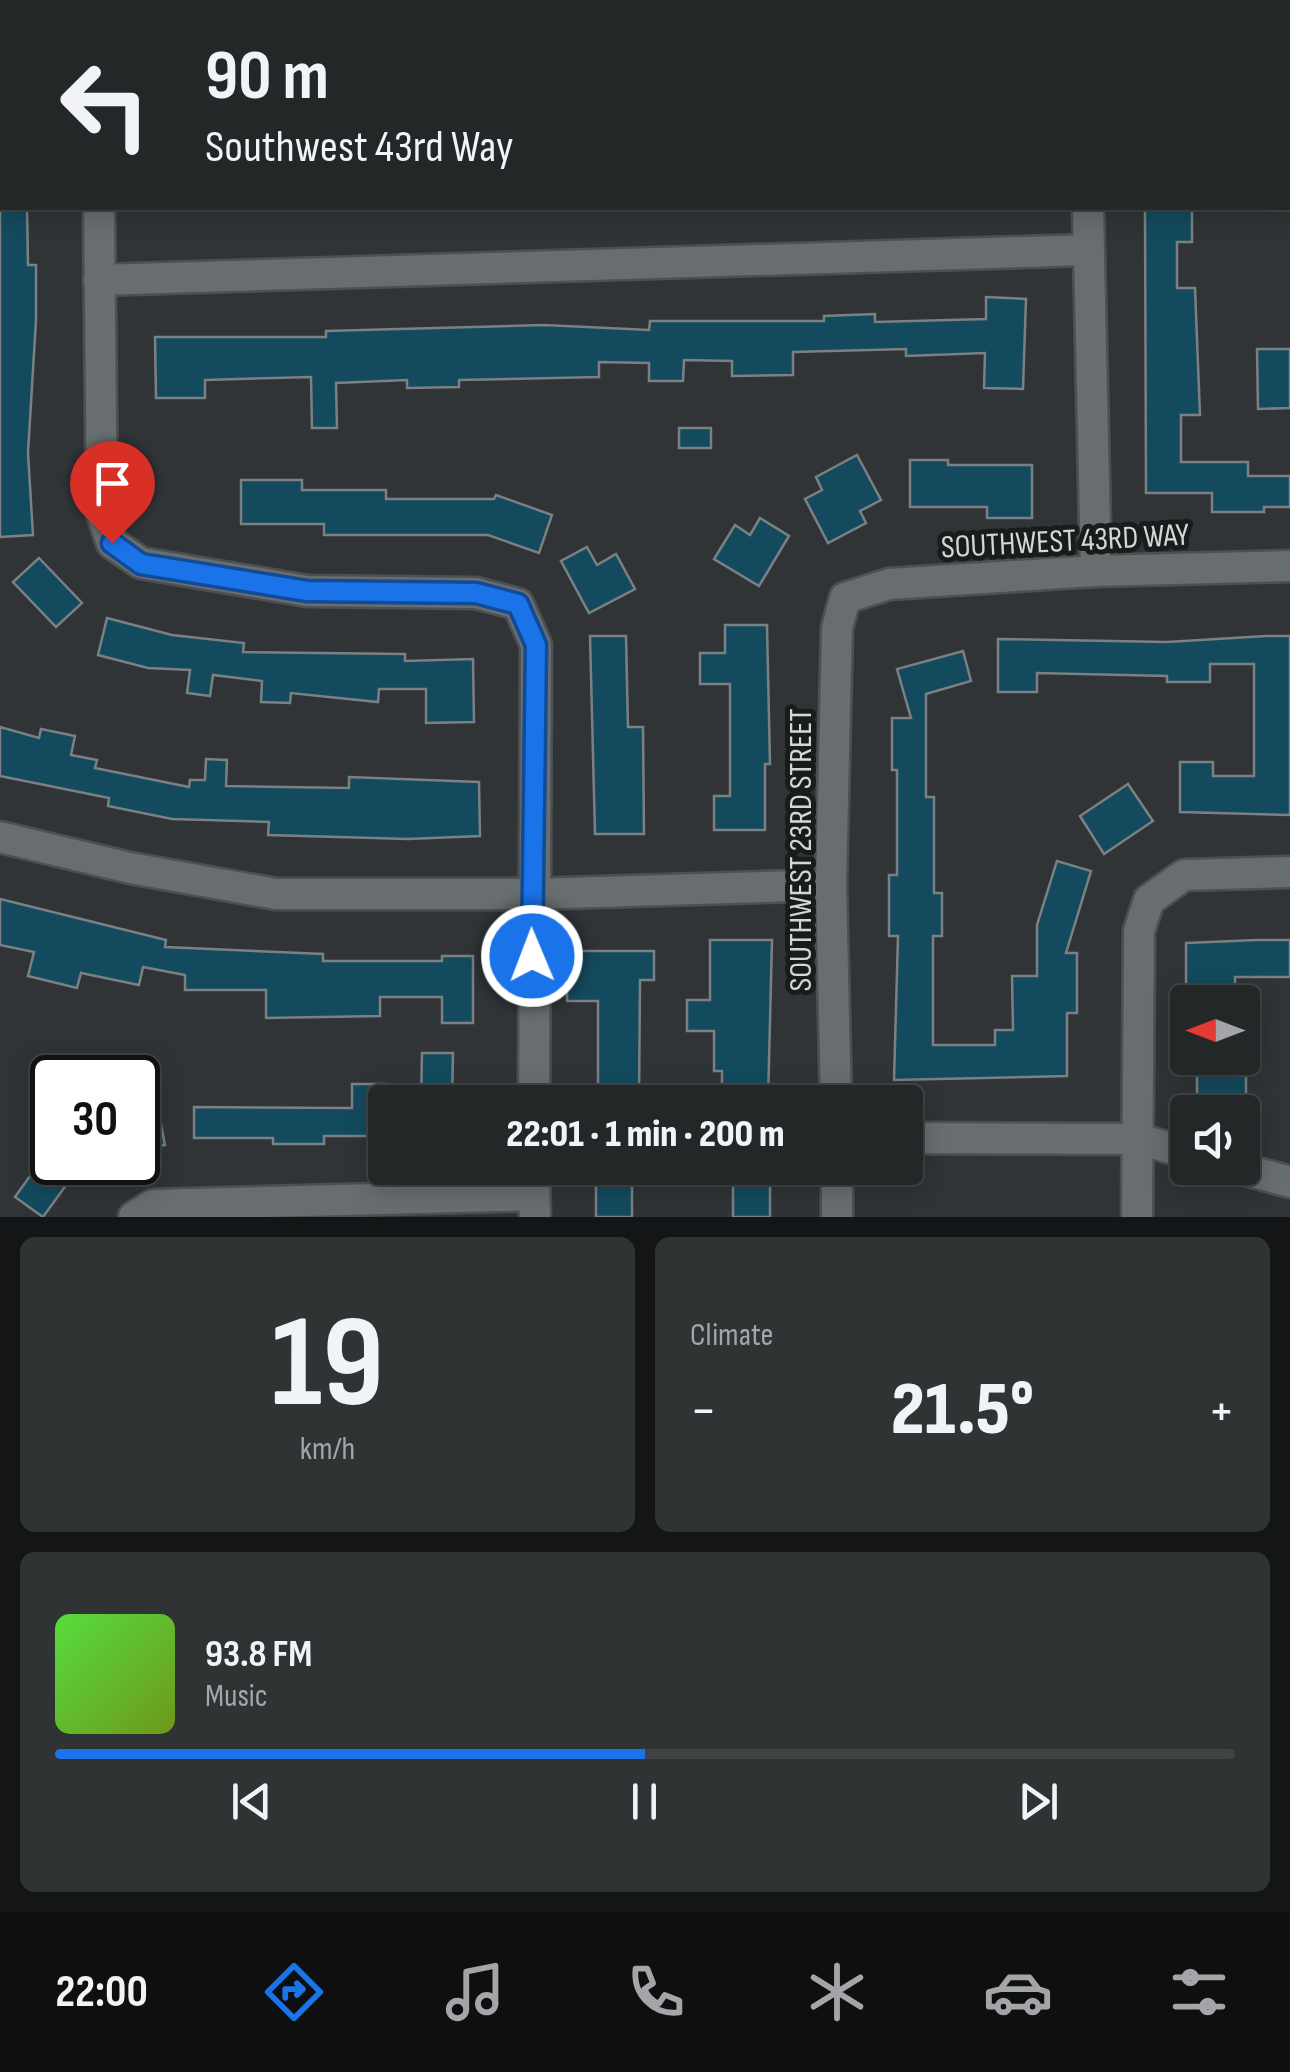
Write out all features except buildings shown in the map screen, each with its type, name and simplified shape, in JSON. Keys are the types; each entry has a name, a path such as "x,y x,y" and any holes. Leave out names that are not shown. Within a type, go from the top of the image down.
{"street":[{"path":"99,210 102,514 112,543 141,564 307,591 476,593 518,604 536,645 534,1085"},
{"path":"1088,210 1096,570"},
{"path":"99,280 1088,250"},
{"name":"SOUTHWEST 43RD WAY","path":"845,598 889,584 1096,570 1290,566"},
{"name":"SOUTHWEST 23RD STREET","path":"836,1085 831,885 837,628 845,598"},
{"path":"0,837 130,868 276,894 532,894 831,885"},
{"path":"1136,1217 1140,931 1148,900 1184,876 1290,872"},
{"path":"923,1138 1138,1139 1170,1148"},
{"path":"1260,1174 1290,1182"},
{"path":"837,1185 837,1217"},
{"path":"134,1217 153,1205 534,1193"}],"route":[{"path":"112,543 141,564 307,591 476,593 518,604 536,645 532,956"}]}
